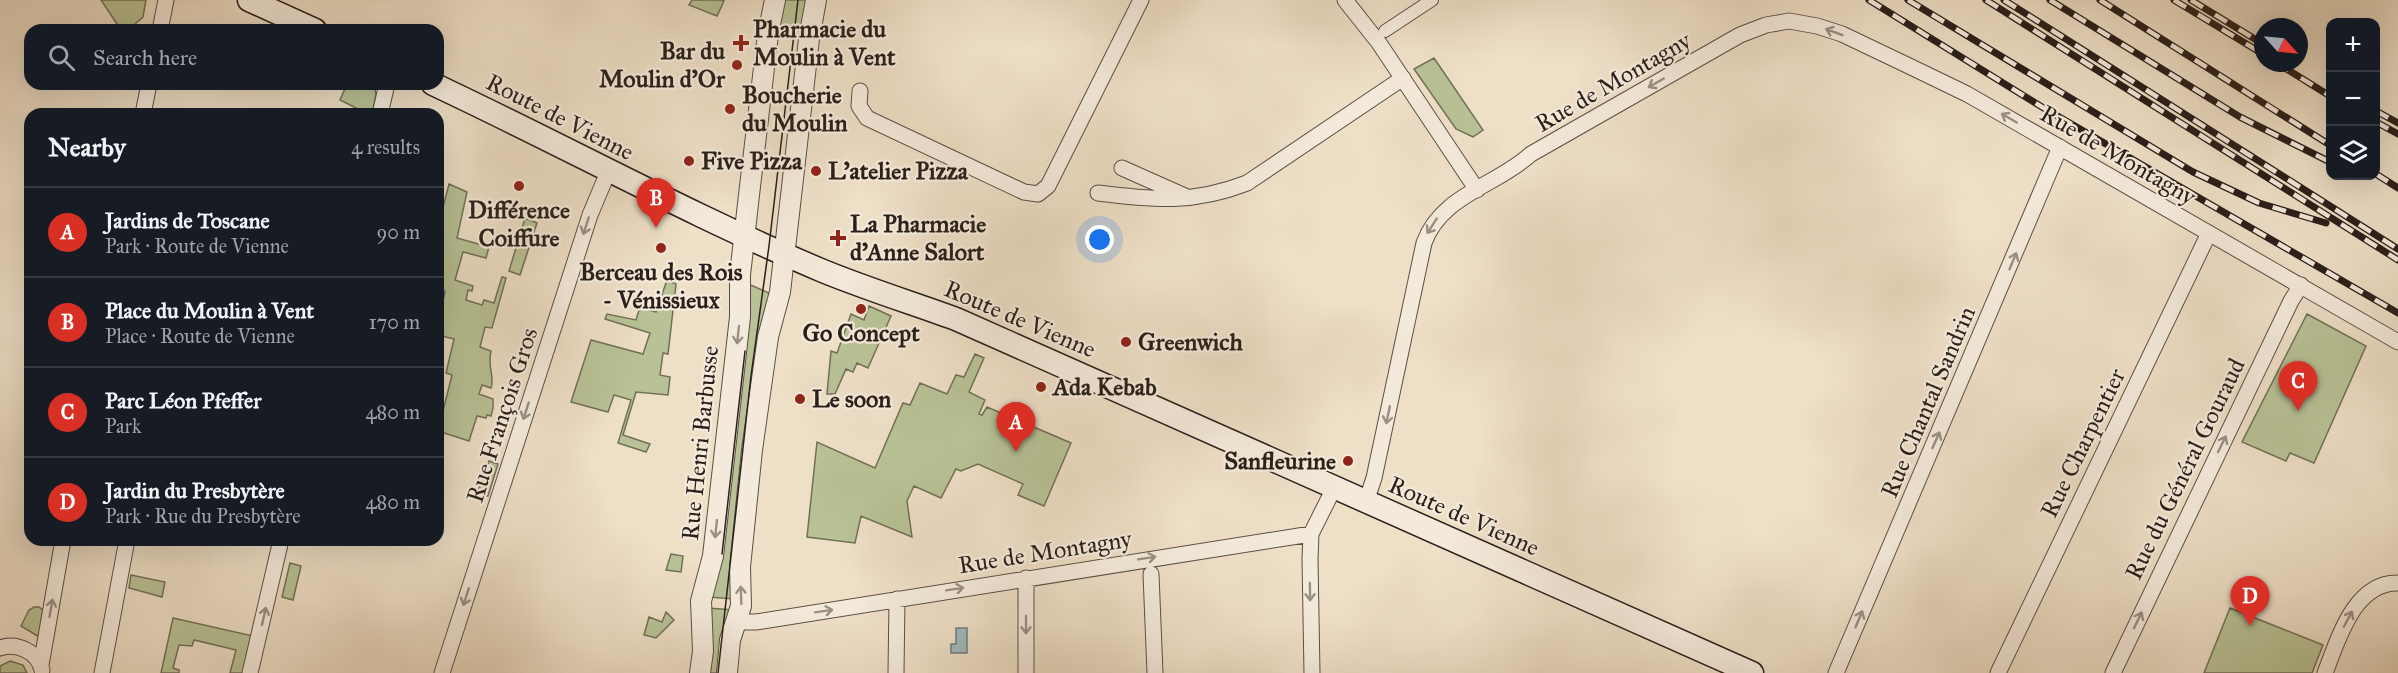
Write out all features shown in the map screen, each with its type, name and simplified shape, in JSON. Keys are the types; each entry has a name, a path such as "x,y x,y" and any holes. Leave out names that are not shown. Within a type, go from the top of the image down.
{"main road":[{"path":"249,0 302,24"},
{"name":"Route de Vienne","path":"444,89 542,136 608,172 746,226 839,277 956,319 1752,673"}],"street":[{"path":"161,24 166,0"},
{"name":"Rue Henri Barbusse","path":"700,673 701,601 708,582 714,546 740,317 740,275 768,34 776,0"},
{"path":"727,673 730,640 741,606 740,567 752,450 768,337 780,292 808,39 816,0"},
{"path":"860,91 859,106 867,118 1024,192 1038,194 1048,186 1141,0"},
{"path":"1345,0 1379,43 1477,189"},
{"path":"1385,32 1432,0"},
{"name":"Rue de Montagny","path":"1365,502 1374,478 1424,243 1433,222 1447,208 1516,168 1530,154 1740,34 1766,25 1789,21 1817,26 1842,34 1931,76 2060,147 2398,342"},
{"path":"1098,193 1158,200 1222,193 1247,183 1403,78"},
{"path":"144,108 148,90"},
{"path":"381,108 386,90"},
{"name":"Rue Chantal Sandrin","path":"1836,673 2060,147"},
{"path":"1122,168 1191,198"},
{"name":"Rue François Gros","path":"442,673 586,226 608,172"},
{"name":"Rue Charpentier","path":"1998,673 2209,233"},
{"name":"Rue du Général Gouraud","path":"2113,673 2290,301 2301,285"},
{"path":"1312,673 1311,534 1334,488"},
{"name":"Rue de Montagny","path":"737,622 756,622 1311,534"},
{"path":"42,669 62,546"},
{"path":"102,673 126,546"},
{"path":"250,673 280,546"},
{"path":"1151,574 1155,673"},
{"path":"1026,578 1026,673"},
{"path":"2325,673 2345,621 2352,610 2378,586 2398,583"},
{"path":"896,673 897,599"},
{"path":"0,648 16,646 26,650 35,656 42,669"}],"green space":[{"path":"101,0 146,0 143,17 135,24 117,24"},
{"path":"692,0 724,1 717,16 689,5"},
{"path":"781,0 810,0 804,31 775,29"},
{"path":"1434,58 1483,130 1473,137 1456,129 1414,69"},
{"path":"344,90 375,90 373,108 356,108 340,100"},
{"path":"449,184 467,192 457,238 489,247 486,258 463,252 455,280 473,286 472,291 468,290 466,300 482,305 484,300 494,303 502,277 506,278 492,328 485,327 480,347 491,351 492,379 491,388 482,385 479,394 493,399 493,408 491,416 487,415 486,418 477,416 469,441 444,433 444,407 452,375 446,373 454,339 444,336 444,204"},
{"path":"525,218 537,223 520,275 509,271"},
{"path":"667,280 676,284 668,354 663,353 660,375 670,377 668,395 636,392 623,435 650,444 646,452 618,443 631,400 614,395 608,412 571,402 591,340 643,354 650,333 605,319 607,314 636,320 640,307 656,312"},
{"path":"746,283 771,294 734,599 709,597"},
{"path":"869,306 891,316 868,368 857,363 853,372 846,369 835,394 827,394 831,351 837,353 851,314 864,320"},
{"path":"2307,314 2366,346 2314,463 2290,453 2286,461 2242,442"},
{"path":"975,354 984,358 969,392 985,400 979,414 982,415 987,407 1071,443 1044,506 1018,495 1023,484 978,464 961,471 956,469 941,498 914,486 907,501 912,537 861,516 855,543 807,537 817,442 875,468 903,403 910,405 920,383 947,394 956,375 964,377"},
{"path":"489,461 498,464 488,496 479,494 478,491"},
{"path":"671,554 683,556 681,572 666,570"},
{"path":"290,563 301,566 293,600 282,597"},
{"path":"131,575 165,582 162,597 129,588"},
{"path":"39,607 44,611 39,637 21,626 29,610"},
{"path":"708,608 733,610 722,673 706,673"},
{"path":"2230,608 2323,645 2312,673 2204,673"},
{"path":"666,612 674,620 656,638 644,635 649,617 662,622"},
{"path":"173,618 253,636 244,673 230,673 236,650 194,640 192,646 179,645 173,668 179,670 179,673 161,673"},
{"path":"10,661 23,665 27,673 0,673 0,666"}],"water":[{"path":"956,628 967,628 967,653 951,653 951,644 956,644"}],"tram line":[{"path":"718,673 751,376 798,0"},
{"path":"722,554 745,351"}],"railway":[{"path":"1869,0 2042,107 2398,313"},
{"path":"1908,0 2193,172 2259,203 2326,223"},
{"path":"1986,0 2398,260"},
{"path":"2004,0 2398,249"},
{"path":"2050,0 2240,117 2326,160"},
{"path":"2100,0 2326,142"},
{"path":"2174,0 2254,49"},
{"path":"2191,0 2254,38"},
{"path":"2291,72 2326,94"},
{"path":"2380,113 2398,123"},
{"path":"2380,124 2398,134"},
{"path":"2380,177 2398,188"}],"place":[{"name":"Pharmacie du Moulin à Vent","path":"741,43"},
{"name":"Bar du Moulin d'Or","path":"737,65"},
{"name":"Boucherie du Moulin","path":"730,109"},
{"name":"Five Pizza","path":"689,161"},
{"name":"L'atelier Pizza","path":"816,171"},
{"name":"Différence Coiffure","path":"519,186"},
{"name":"Place du Moulin à Vent","path":"656,228"},
{"name":"La Pharmacie d'Anne Salort","path":"838,238"},
{"name":"Berceau des Rois - Vénissieux","path":"661,248"},
{"name":"Go Concept","path":"861,309"},
{"name":"Greenwich","path":"1126,342"},
{"name":"Ada Kebab","path":"1041,387"},
{"name":"Le soon","path":"800,399"},
{"name":"Parc Léon Pfeffer","path":"2298,411"},
{"name":"Jardins de Toscane","path":"1016,452"},
{"name":"Sanfleurine","path":"1348,461"},
{"name":"Jardin du Presbytère","path":"2250,626"}]}
